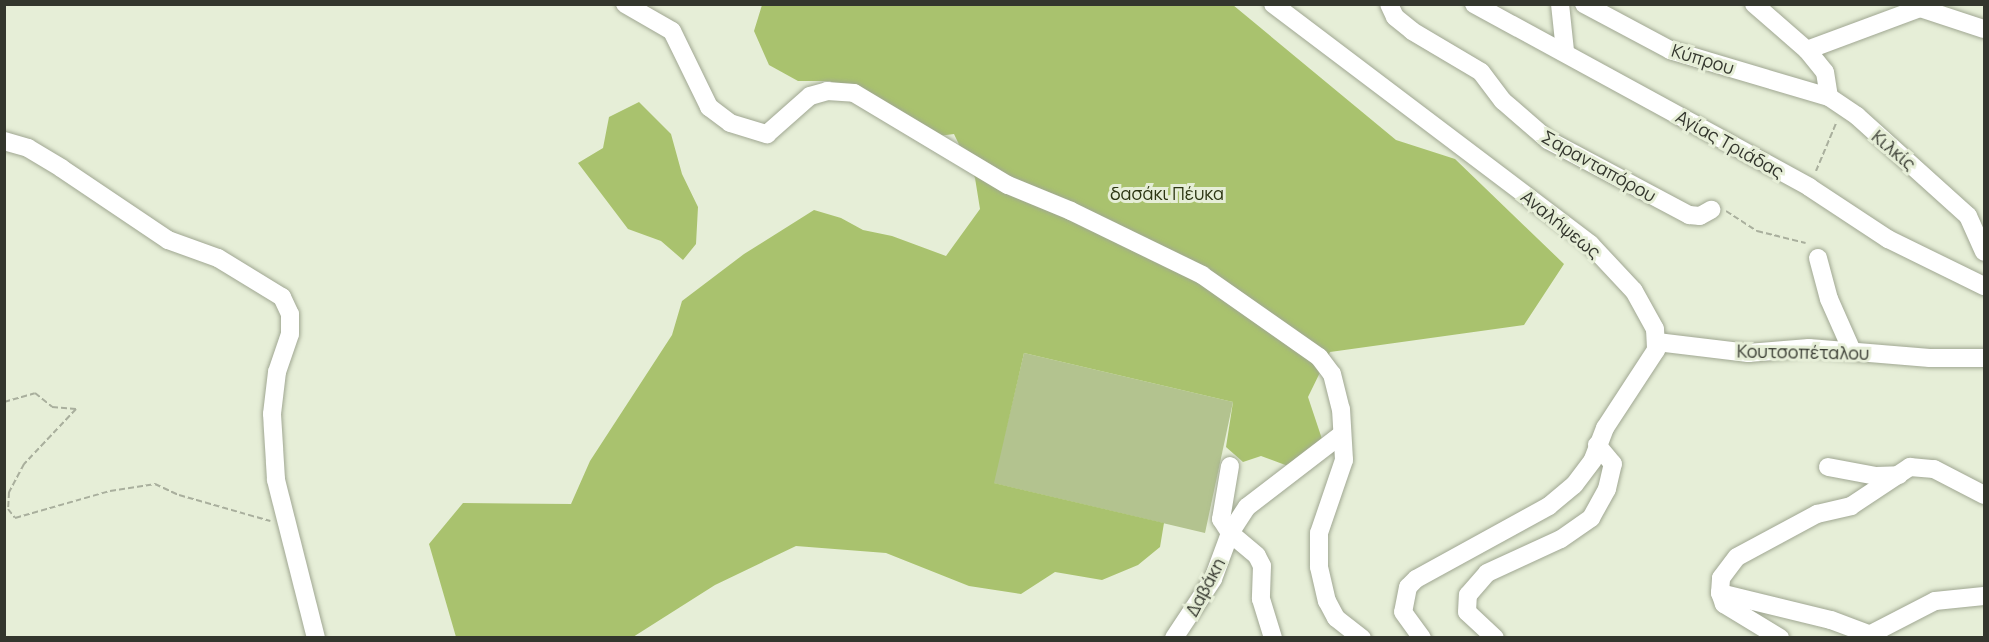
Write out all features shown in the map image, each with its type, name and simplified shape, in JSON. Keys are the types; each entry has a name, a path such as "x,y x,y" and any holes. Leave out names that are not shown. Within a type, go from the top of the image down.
{"street":[{"path":"625,4 672,31 709,107 730,123 767,134 778,129 810,96 827,92 854,93 1008,185 1071,211 1202,275 1319,357 1332,374 1341,409 1344,460 1319,533 1319,567 1327,601 1336,618 1362,638"},
{"name":"Αναλήψεως","path":"1273,4 1590,244 1634,291 1652,321 1657,342"},
{"name":"Σαρανταπόρου","path":"1389,4 1395,17 1412,31 1481,72 1503,101 1548,140 1689,215 1700,216 1711,210"},
{"name":"Αγίας Τριάδας","path":"1474,4 1565,51 1809,187 1888,239 1984,286"},
{"path":"1560,4 1565,51"},
{"name":"Κύπρου","path":"1584,4 1670,50 1829,96"},
{"path":"1754,4 1807,50 1825,72 1829,96"},
{"path":"1807,50 1921,6 1984,29"},
{"name":"Κιλκίς","path":"1829,96 1845,106 1968,216 1984,252"},
{"path":"4,141 28,148 168,240 218,258 282,297 290,314 290,334 277,372 272,414 276,480 294,540 316,638"},
{"path":"1818,258 1829,299 1852,351"},
{"path":"1422,638 1403,612 1408,587 1416,579 1562,497 1585,474 1597,445 1649,362 1657,342"},
{"name":"Κουτσοπέταλου","path":"1657,342 1748,352 1809,348 1984,358"},
{"name":"Δαβάκη","path":"1174,638 1213,579 1230,533 1257,496 1341,435"},
{"path":"1495,638 1467,612 1468,595 1487,573 1561,539 1591,518 1607,489 1613,465 1597,445"},
{"path":"1230,466 1221,511 1230,533 1257,556 1262,566 1261,599 1273,638"},
{"path":"1828,467 1876,476 1899,475"},
{"path":"1780,638 1730,610 1720,593 1721,578 1737,557 1817,513 1851,506 1910,467 1934,469 1984,495"},
{"path":"1720,593 1832,620 1875,636 1935,601 1984,596"}],"path":[{"path":"1809,187 1845,106"},
{"path":"1711,210 1723,209 1757,231 1806,243"},
{"path":"4,402 35,393 52,407 76,409 24,464 9,492 8,509 15,518 110,491 155,483 179,495 270,521 294,540"}],"green space":[{"name":"δασάκι Πέυκα","path":"762,5 1233,5 1396,140 1455,159 1564,264 1524,325 1330,352 1308,397 1323,442 1288,466 1261,456 1243,462 1226,447 1233,402 1024,353 994,483 1164,523 1160,547 1138,565 1102,580 1055,572 1021,594 969,586 886,553 796,546 715,585 633,637 456,637 429,544 463,503 571,504 590,461 672,335 682,301 744,254 814,210 841,218 863,230 892,236 946,256 980,209 975,178 954,134 923,138 882,117 830,81 798,81 769,65 754,31"},
{"path":"639,102 671,134 682,174 698,207 696,244 683,260 661,241 628,229 578,163 603,148 609,117"},
{"path":"1024,353 1233,402 1205,533 993,483"}]}
